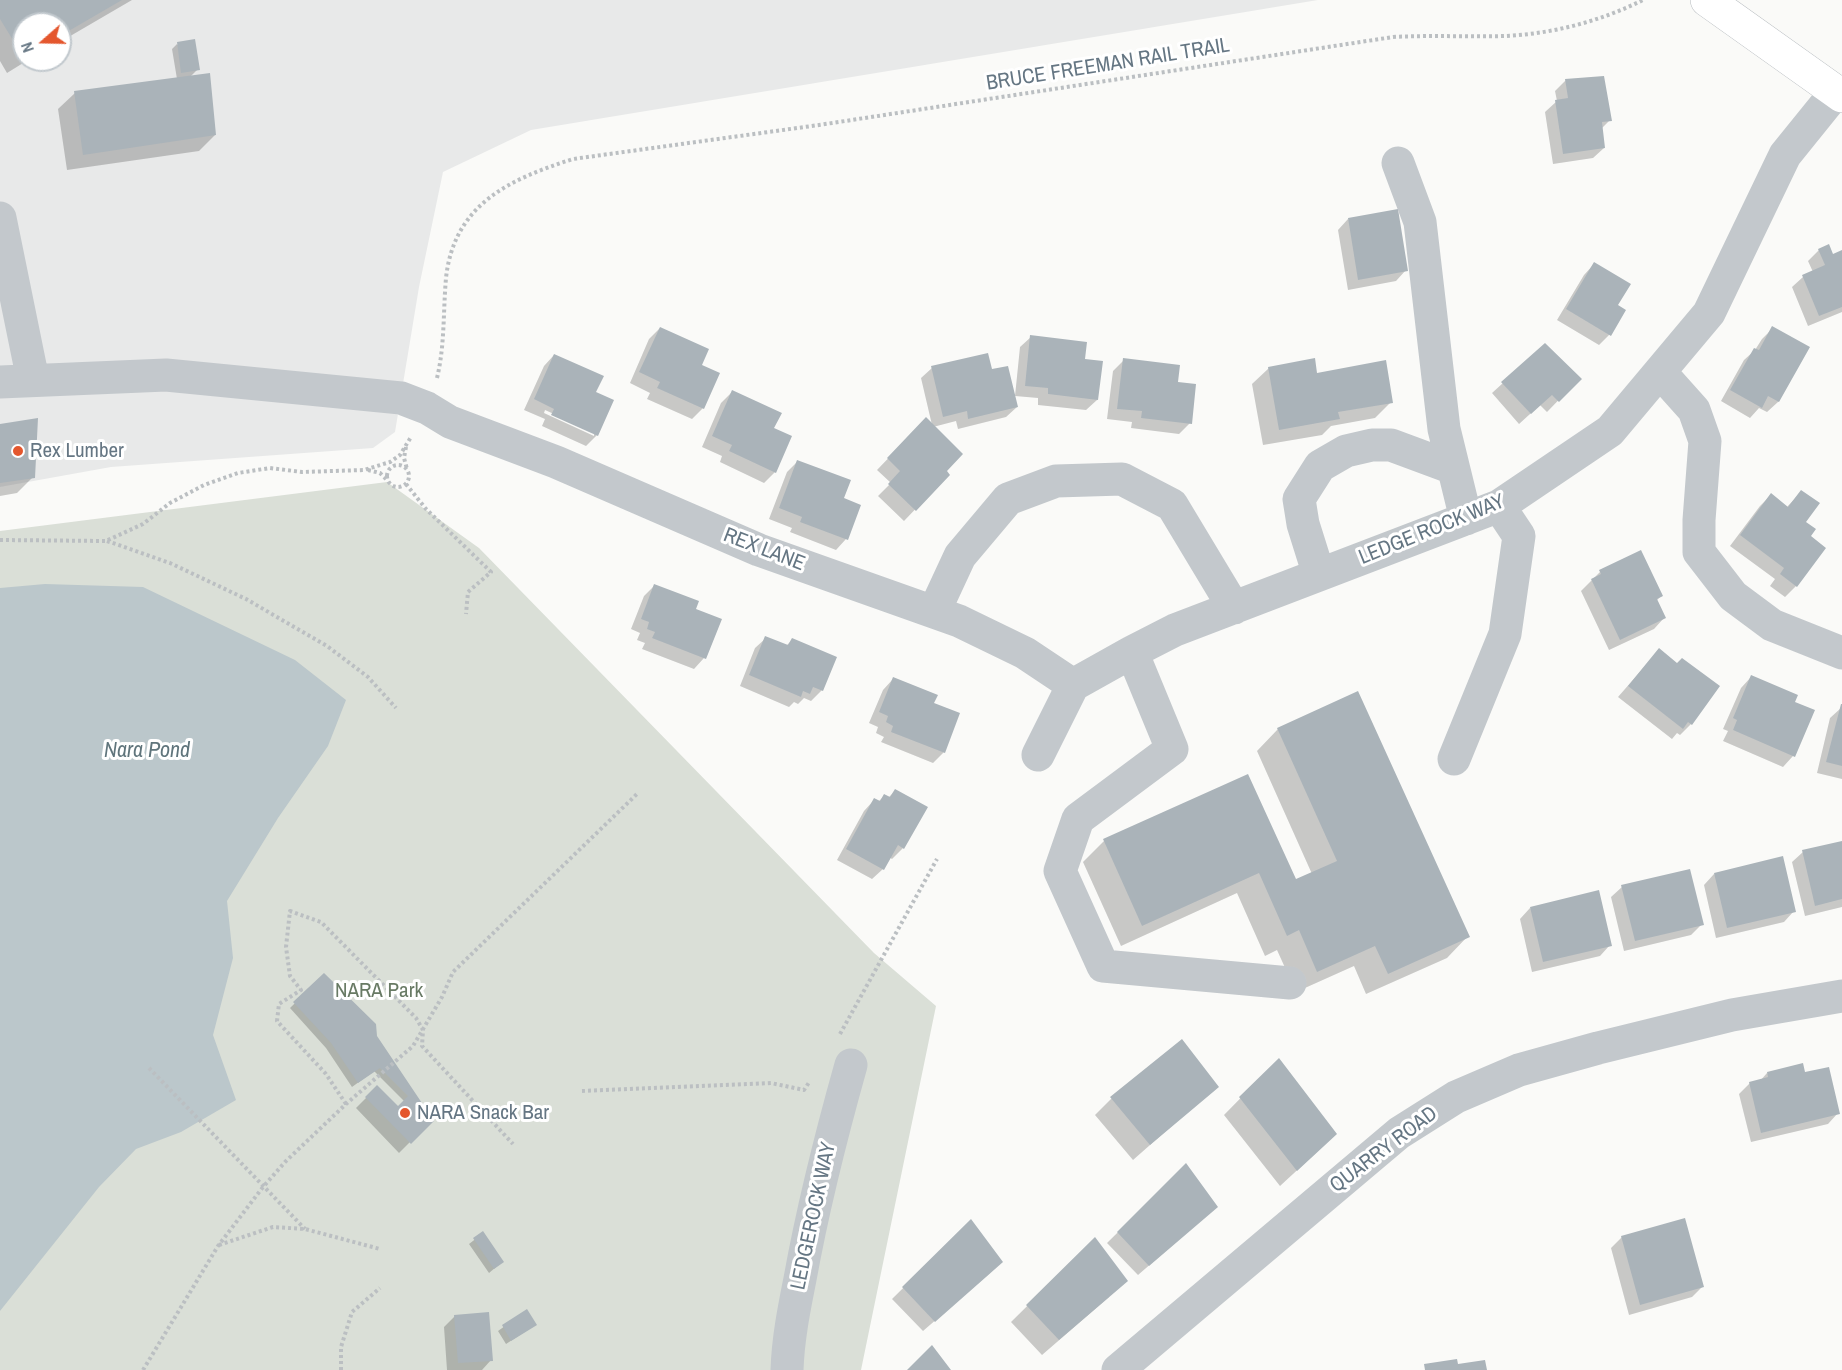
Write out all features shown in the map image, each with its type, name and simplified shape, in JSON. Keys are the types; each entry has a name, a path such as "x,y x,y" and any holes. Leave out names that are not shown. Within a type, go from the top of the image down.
{"main road":[{"path":"1707,0 1840,93"}],"street":[{"name":"LEDGE ROCK WAY","path":"1073,685 1175,630 1500,506 1610,431 1708,313 1785,155 1840,93"},
{"path":"1398,163 1420,222 1444,429 1466,519"},
{"path":"0,218 33,380"},
{"path":"1660,372 1694,410 1705,441 1699,552 1733,596 1772,625 1842,653"},
{"name":"REX LANE","path":"0,382 166,375 401,398 426,408 450,422 556,462 759,550 959,621 1025,653 1073,685"},
{"path":"1319,575 1303,524 1299,499 1320,466 1346,451 1372,445 1391,446 1453,468"},
{"path":"934,612 960,556 1008,499 1056,481 1122,479 1172,505 1234,608"},
{"path":"1454,759 1504,634 1519,536 1500,506"},
{"path":"1132,652 1172,748 1078,819 1060,871 1103,966 1290,983"},
{"path":"1038,755 1073,685"},
{"name":"QUARRY ROAD","path":"1118,1370 1399,1133 1456,1097 1519,1070 1598,1047 1732,1016 1842,996"},
{"name":"LEDGEROCK WAY","path":"787,1370 788,1345 808,1234 831,1137 845,1050"}],"path":[{"name":"BRUCE FREEMAN RAIL TRAIL","path":"573,159 819,125 1393,37 1506,36 1535,33 1596,20 1643,0"},
{"path":"364,470 380,473 397,488 406,484 409,477 404,458 408,444"},
{"path":"388,482 387,475 390,468 401,465 407,470"},
{"path":"406,484 426,509 491,572 468,592 466,614"},
{"path":"106,541 170,563 276,616 327,646 352,664 368,677 396,708"},
{"path":"142,1370 218,1246 263,1187 285,1162 346,1104 413,1046 442,997 453,972 638,793"},
{"path":"845,1050 937,859"},
{"path":"346,1104 326,1074 277,1021 279,1004 301,990 290,976 285,947 290,911 321,922 416,1018 423,1030 422,1046 513,1144"},
{"path":"149,1068 305,1229"},
{"path":"582,1091 771,1083 804,1090 816,1072"},
{"path":"218,1246 273,1227 305,1229 380,1249"},
{"path":"341,1370 341,1347 352,1312 380,1288"}],"shaded area":[{"path":"0,0 1318,0 531,130 443,172 419,287 395,432 373,448 111,467 0,487"}],"green space":[{"name":"NARA Park","path":"387,482 479,548 874,953 936,1006 861,1370 0,1370 0,531"}],"water":[{"name":"Nara Pond","path":"45,584 143,587 295,660 346,700 328,746 278,818 227,901 233,958 213,1035 236,1100 181,1132 136,1149 99,1187 0,1311 0,588"}],"building":[{"path":"0,0 122,0 72,29 72,12 12,12 12,38 0,19"},
{"path":"195,39 200,70 181,73 177,42"},
{"path":"210,73 216,135 83,155 74,91"},
{"path":"1604,76 1612,121 1602,122 1605,148 1563,154 1555,100 1568,98 1565,79"},
{"path":"1398,209 1408,271 1358,280 1348,218"},
{"path":"1829,244 1833,254 1842,250 1842,307 1819,316 1802,275 1825,265 1818,249"},
{"path":"1594,262 1631,284 1618,305 1626,310 1611,336 1566,309"},
{"path":"1772,326 1810,347 1779,402 1768,396 1762,408 1730,390 1754,348 1759,350"},
{"path":"660,327 709,349 702,365 720,373 704,409 657,388 660,382 639,372"},
{"path":"1030,335 1087,342 1085,359 1103,361 1098,400 1048,394 1048,388 1025,386"},
{"path":"1545,343 1582,379 1559,402 1552,395 1531,414 1501,382"},
{"path":"988,353 992,369 1008,366 1018,407 968,419 967,411 943,417 931,366"},
{"path":"554,354 604,376 596,392 614,400 598,436 551,415 554,409 534,399"},
{"path":"1123,358 1180,365 1178,382 1196,384 1192,424 1141,418 1142,411 1117,409"},
{"path":"1315,358 1317,373 1386,360 1393,403 1338,412 1340,419 1279,430 1268,367"},
{"path":"732,390 782,413 774,428 792,436 776,473 729,451 732,445 712,436"},
{"path":"926,417 963,454 947,471 950,475 916,511 888,484 900,471 887,458"},
{"name":"Rex Lumber","path":"38,418 35,478 0,483 0,424"},
{"path":"797,460 851,480 844,498 861,505 848,540 800,522 802,517 779,508"},
{"path":"1801,490 1820,503 1806,522 1816,529 1811,536 1826,548 1797,587 1780,574 1784,568 1740,535 1771,493 1788,507"},
{"path":"1641,550 1663,596 1657,599 1666,618 1620,640 1591,579 1601,574 1599,570"},
{"path":"654,584 699,601 696,609 722,619 706,659 652,638 655,632 647,629 649,622 641,619"},
{"path":"765,636 788,645 792,638 837,657 823,691 813,687 810,694 803,691 801,697 749,675"},
{"path":"1659,648 1677,663 1682,658 1720,686 1692,725 1688,722 1683,729 1628,686"},
{"path":"1751,675 1798,695 1795,702 1815,710 1795,757 1733,730 1737,720 1733,718"},
{"path":"893,677 938,695 934,703 960,713 945,753 891,732 893,726 886,722 888,716 879,712"},
{"path":"1358,691 1470,937 1388,974 1375,946 1317,972 1299,930 1287,936 1259,873 1142,926 1103,839 1248,774 1296,879 1337,861 1277,728"},
{"path":"1842,704 1842,766 1826,762"},
{"path":"895,789 928,807 904,849 898,845 884,870 846,849 874,798 880,801 884,794 890,797"},
{"path":"1842,841 1842,899 1815,906 1802,850"},
{"path":"1783,856 1796,912 1727,928 1714,873"},
{"path":"1690,869 1704,925 1635,941 1621,885"},
{"path":"1599,890 1612,946 1543,962 1530,907"},
{"path":"324,973 376,1024 377,1036 434,1121 411,1144 365,1097 377,1085 398,1106 408,1096 380,1068 358,1083 331,1043 293,1002"},
{"path":"1182,1039 1219,1087 1150,1145 1110,1097"},
{"path":"1279,1058 1337,1134 1297,1171 1239,1097"},
{"path":"1803,1063 1805,1072 1829,1067 1840,1114 1761,1133 1749,1082 1768,1077 1767,1072"},
{"path":"1186,1163 1218,1207 1149,1266 1117,1232"},
{"path":"1685,1218 1704,1287 1640,1305 1621,1236"},
{"path":"971,1219 1003,1262 935,1322 902,1287"},
{"path":"483,1231 504,1262 494,1269 473,1238"},
{"path":"1095,1237 1128,1281 1059,1340 1026,1305"},
{"path":"527,1309 537,1325 511,1341 502,1325"},
{"path":"489,1312 493,1361 458,1363 454,1315"},
{"path":"932,1345 951,1370 907,1370"},
{"path":"1457,1359 1458,1364 1485,1360 1487,1370 1425,1370 1424,1364"}],"place":[{"name":"Rex Lumber","path":"18,451"},
{"name":"NARA Snack Bar","path":"405,1113"}]}
